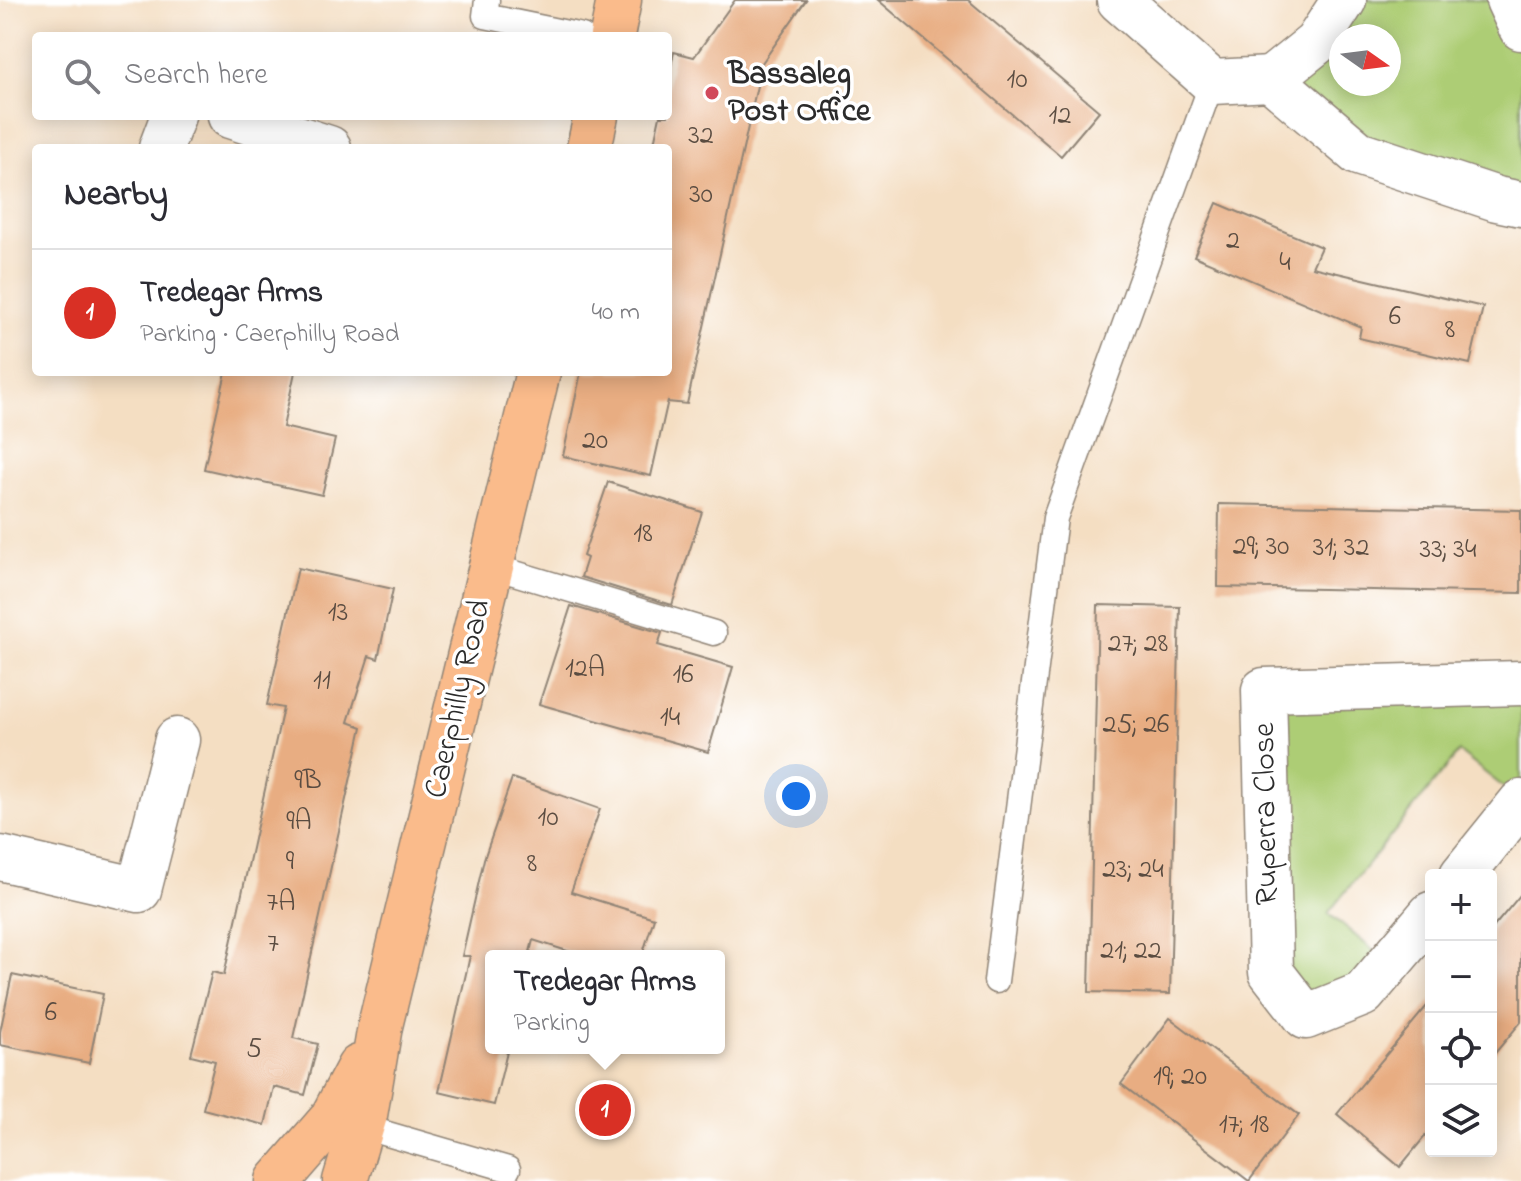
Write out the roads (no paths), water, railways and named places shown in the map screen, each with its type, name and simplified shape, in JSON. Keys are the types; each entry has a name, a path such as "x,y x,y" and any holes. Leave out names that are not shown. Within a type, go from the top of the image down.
{"main road":[{"path":"613,32 619,0"},
{"path":"590,144 595,120"},
{"name":"Caerphilly Road","path":"345,1181 346,1123 380,1026 537,376"},
{"path":"278,1181 346,1123"}],"street":[{"path":"1119,0 1212,82 1271,79 1316,43 1344,0"},
{"path":"1508,0 1521,28"},
{"path":"1271,79 1358,153 1521,204"},
{"path":"162,144 172,120"},
{"path":"242,120 317,144"},
{"name":"Ruperra Close","path":"1425,921 1363,994 1306,1017 1271,972 1264,690 1521,683"},
{"path":"0,858 139,890 177,740"},
{"path":"1467,869 1521,802"}],"lane":[{"path":"487,0 485,16 563,32"},
{"path":"996,981 1055,518 1212,82"},
{"path":"491,566 714,633"},
{"path":"346,1123 508,1169"}],"place":[{"name":"Bassaleg Post Office","path":"712,93"},
{"name":"Tredegar Arms","path":"605,1110"}]}
